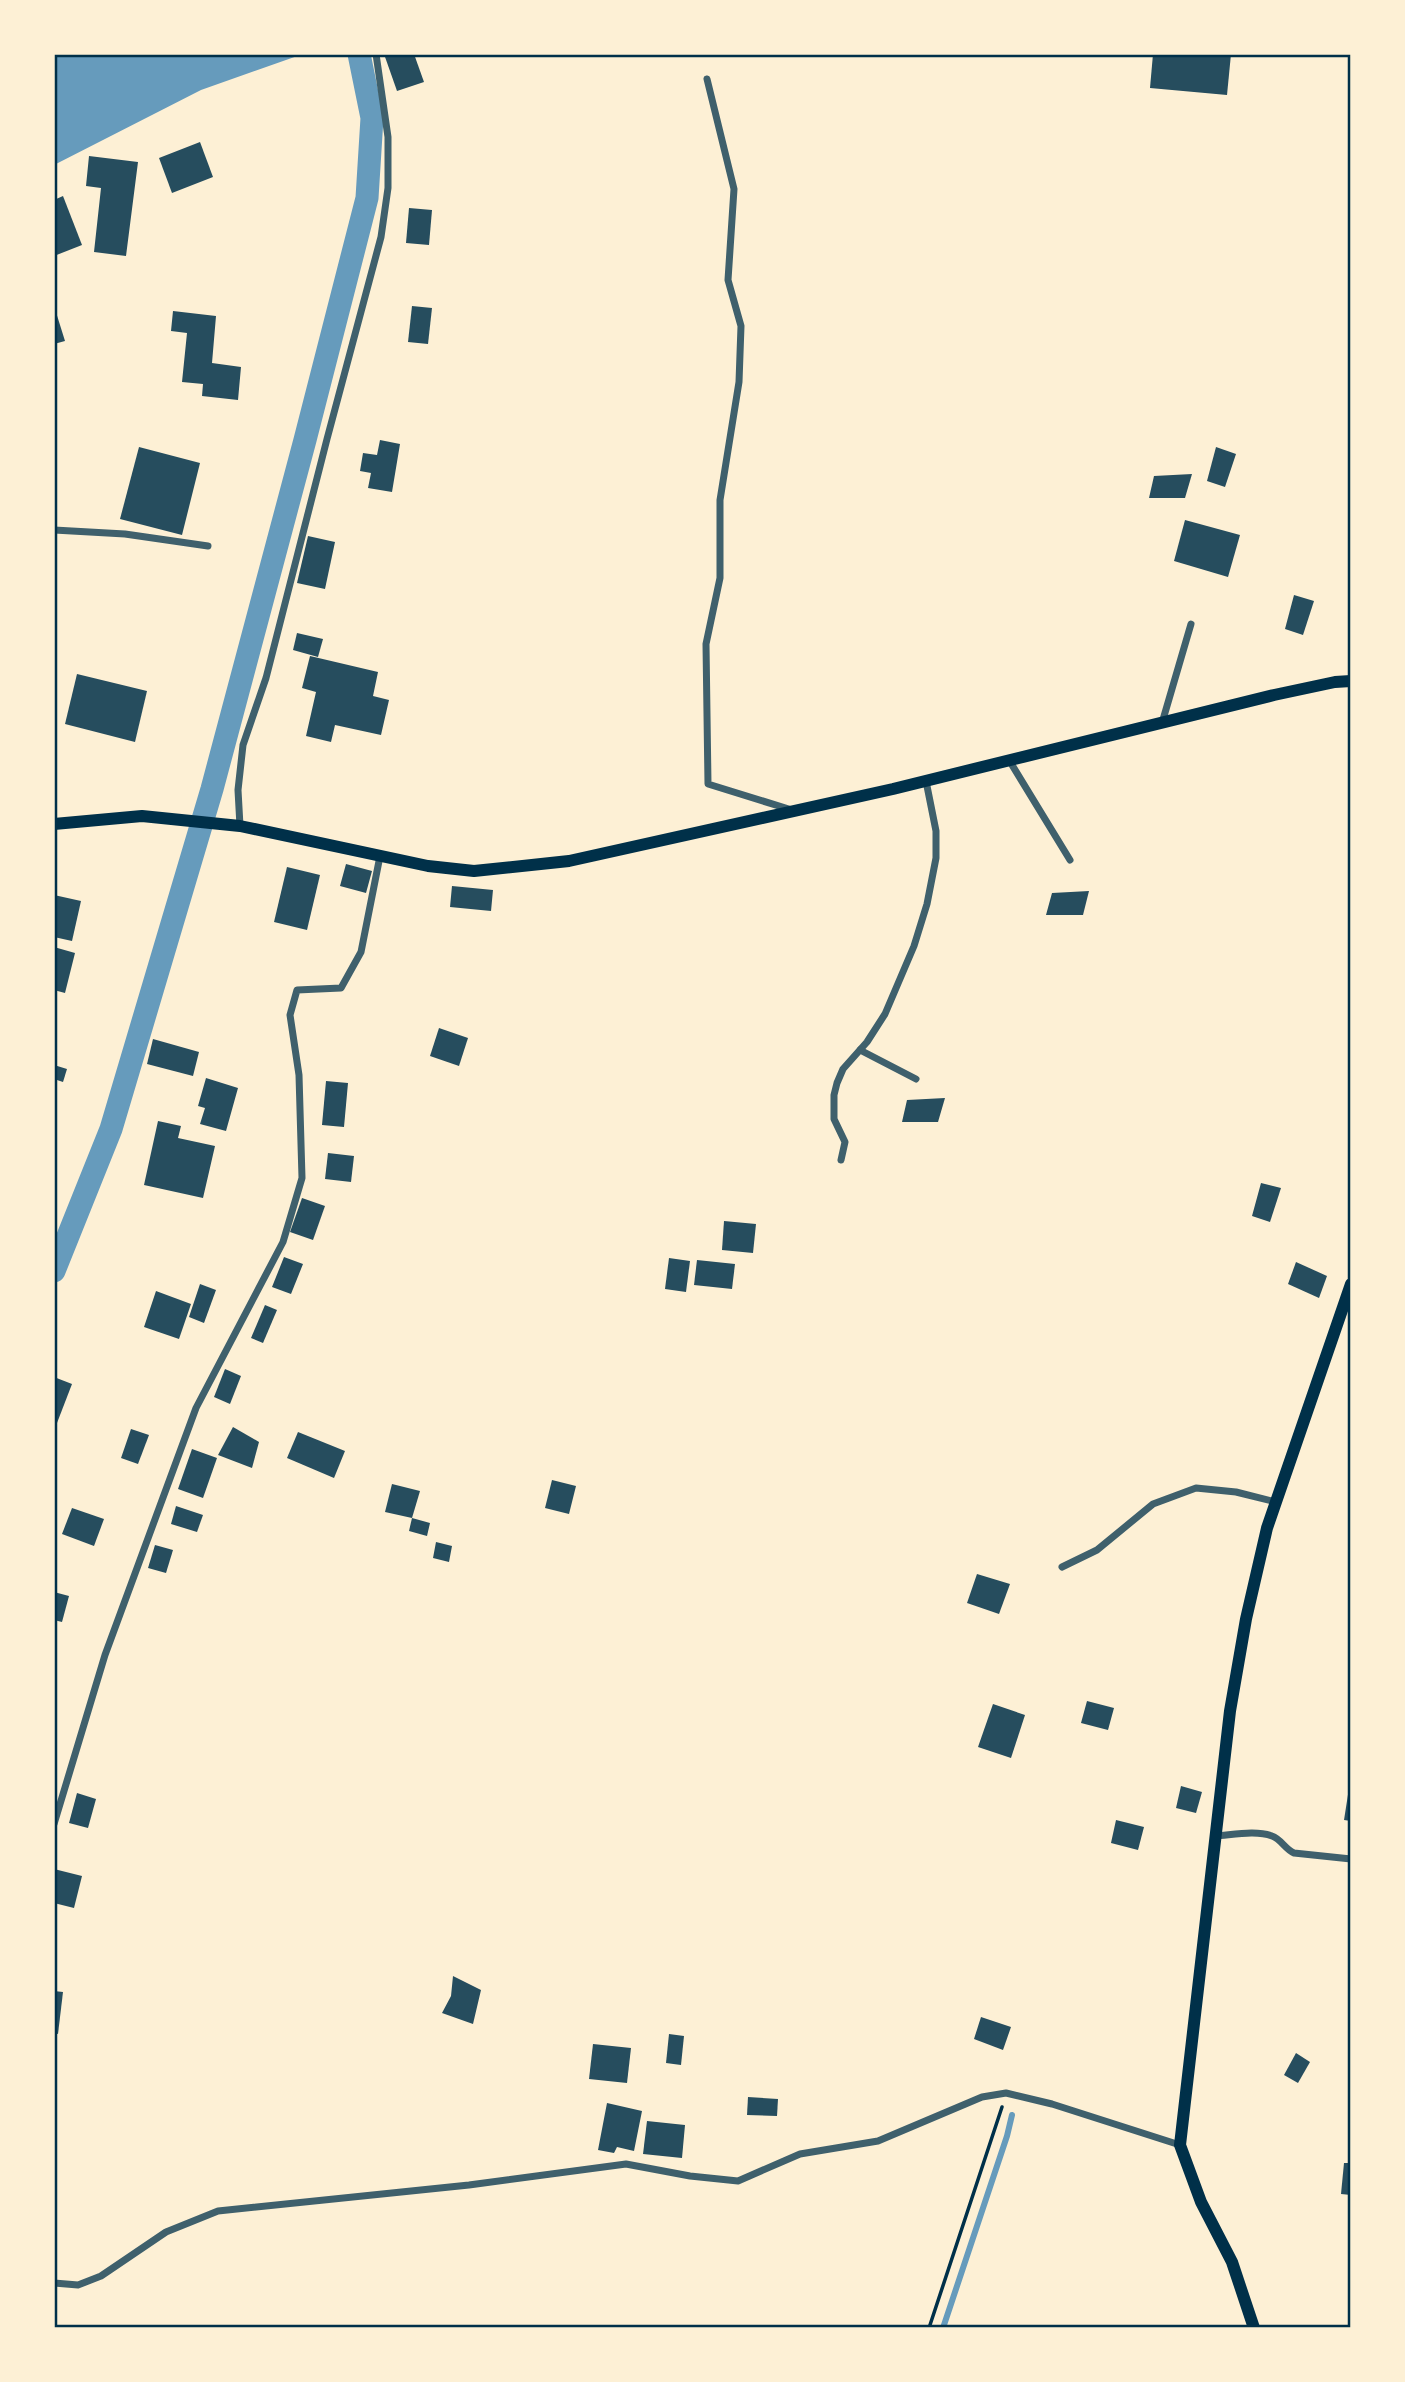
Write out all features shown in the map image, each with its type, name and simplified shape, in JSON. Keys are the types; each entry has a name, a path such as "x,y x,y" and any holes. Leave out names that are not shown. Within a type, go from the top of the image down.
{"main road":[{"path":"54,824 142,816 224,824 428,866 474,871 569,861 926,781 1274,695 1351,681"},
{"path":"1254,2328 1232,2262 1200,2202 1180,2145 1230,1711 1246,1619 1267,1528 1351,1284"}],"street":[{"path":"240,826 239,767 243,745 267,678 381,237 388,188 388,137 376,54"},
{"path":"707,79 734,189 728,280 741,326 739,382 720,500 720,578 706,644 708,784 795,811"},
{"path":"54,530 125,534 208,546"},
{"path":"1161,723 1191,624"},
{"path":"1009,760 1070,860"},
{"path":"841,1160 845,1142 834,1119 834,1096 843,1069 885,1014 914,946 927,904 936,858 936,831 926,781"},
{"path":"54,1824 105,1655 196,1408 283,1242 302,1178 299,1075 290,1015 297,990 341,988 361,952 380,856"},
{"path":"860,1050 916,1079"},
{"path":"1062,1567 1097,1550 1153,1504 1196,1488 1236,1492 1276,1502"},
{"path":"1215,1836 1264,1834 1274,1836 1294,1853 1351,1859"},
{"path":"54,2283 78,2285 101,2276 166,2232 218,2211 470,2185 626,2164 690,2176 738,2181 800,2154 878,2141 982,2097 1006,2093 1052,2104 1180,2145"}],"path":[{"path":"929,2328 1006,2093"}],"water":[{"path":"54,54 303,54 201,90 54,165"}],"building":[{"path":"384,54 414,54 424,82 397,91"},
{"path":"1153,54 1231,54 1227,95 1150,88"},
{"path":"200,142 213,177 172,193 159,158"},
{"path":"89,156 138,162 126,256 94,252 101,188 86,186"},
{"path":"63,196 82,245 54,256 54,200"},
{"path":"409,208 432,210 429,245 406,243"},
{"path":"412,306 432,308 428,344 408,342"},
{"path":"54,310 65,341 54,344"},
{"path":"173,311 216,316 212,363 241,367 238,400 202,396 203,384 182,382 187,333 171,331"},
{"path":"380,440 400,444 392,492 368,488 371,473 360,471 363,453 377,455"},
{"path":"139,447 200,463 182,535 120,519"},
{"path":"1216,447 1236,454 1225,487 1207,481"},
{"path":"1192,474 1185,498 1149,498 1154,476"},
{"path":"1185,520 1240,535 1228,577 1174,561"},
{"path":"308,536 335,542 325,589 297,583"},
{"path":"1294,595 1314,601 1303,635 1285,629"},
{"path":"297,633 323,639 318,657 293,650"},
{"path":"310,656 378,672 373,696 389,700 381,735 335,725 331,742 306,736 316,692 302,688"},
{"path":"77,674 147,691 135,742 65,724"},
{"path":"346,864 372,871 366,893 340,886"},
{"path":"287,867 320,875 307,930 274,922"},
{"path":"452,886 493,890 491,911 450,907"},
{"path":"1089,891 1083,915 1046,915 1052,893"},
{"path":"54,895 81,901 72,941 54,937"},
{"path":"54,947 75,953 65,993 54,990"},
{"path":"439,1028 468,1038 459,1066 430,1056"},
{"path":"153,1039 199,1052 193,1076 147,1064"},
{"path":"54,1065 67,1069 63,1082 54,1079"},
{"path":"206,1078 238,1088 226,1131 200,1124 205,1108 198,1106"},
{"path":"326,1081 348,1083 344,1127 322,1125"},
{"path":"945,1098 938,1122 902,1122 907,1100"},
{"path":"158,1121 181,1126 178,1138 215,1146 203,1198 144,1185"},
{"path":"328,1153 354,1156 351,1182 325,1179"},
{"path":"1261,1183 1281,1188 1270,1222 1252,1216"},
{"path":"302,1198 325,1206 313,1240 290,1232"},
{"path":"724,1221 756,1224 753,1253 722,1250"},
{"path":"284,1257 303,1264 291,1294 272,1287"},
{"path":"669,1258 690,1261 686,1292 665,1289"},
{"path":"697,1260 735,1264 732,1289 694,1285"},
{"path":"1296,1262 1327,1276 1319,1298 1288,1284"},
{"path":"200,1284 216,1290 204,1323 189,1317"},
{"path":"156,1291 191,1304 179,1339 144,1327"},
{"path":"265,1305 277,1310 263,1343 251,1338"},
{"path":"225,1369 241,1376 230,1404 214,1397"},
{"path":"54,1377 72,1384 57,1423 54,1422"},
{"path":"233,1427 259,1442 252,1468 218,1455"},
{"path":"131,1429 149,1435 138,1464 121,1458"},
{"path":"298,1432 345,1451 334,1478 287,1458"},
{"path":"192,1449 217,1458 203,1498 178,1489"},
{"path":"552,1480 576,1486 569,1514 545,1508"},
{"path":"392,1484 420,1491 412,1518 385,1512"},
{"path":"176,1506 203,1515 197,1532 171,1524"},
{"path":"72,1508 104,1519 94,1546 62,1534"},
{"path":"412,1518 430,1523 427,1536 409,1531"},
{"path":"436,1542 452,1546 449,1562 433,1558"},
{"path":"155,1545 173,1550 166,1573 148,1568"},
{"path":"977,1574 1010,1584 999,1614 967,1603"},
{"path":"54,1592 69,1596 62,1622 54,1620"},
{"path":"1087,1701 1114,1708 1108,1730 1081,1723"},
{"path":"993,1704 1025,1715 1011,1758 978,1747"},
{"path":"1181,1786 1202,1792 1196,1813 1176,1808"},
{"path":"1351,1788 1351,1821 1344,1820"},
{"path":"77,1793 96,1799 88,1828 69,1823"},
{"path":"1116,1820 1144,1827 1138,1850 1111,1843"},
{"path":"54,1869 82,1876 74,1908 54,1903"},
{"path":"453,1976 481,1990 473,2024 442,2013 451,1996"},
{"path":"54,1991 63,1992 58,2034 54,2033"},
{"path":"981,2017 1011,2027 1003,2050 974,2039"},
{"path":"669,2034 684,2036 681,2065 666,2063"},
{"path":"593,2044 631,2048 627,2083 589,2079"},
{"path":"1296,2053 1310,2062 1298,2083 1284,2075"},
{"path":"748,2097 778,2099 777,2116 747,2115"},
{"path":"607,2103 642,2111 634,2151 617,2147 614,2153 598,2150"},
{"path":"647,2121 685,2125 682,2158 643,2154"},
{"path":"1344,2163 1351,2163 1351,2195 1341,2194"}],"waterway":[{"path":"54,1271 111,1129 212,789 367,198 372,118 359,54"},
{"path":"943,2328 1012,2115"}]}
